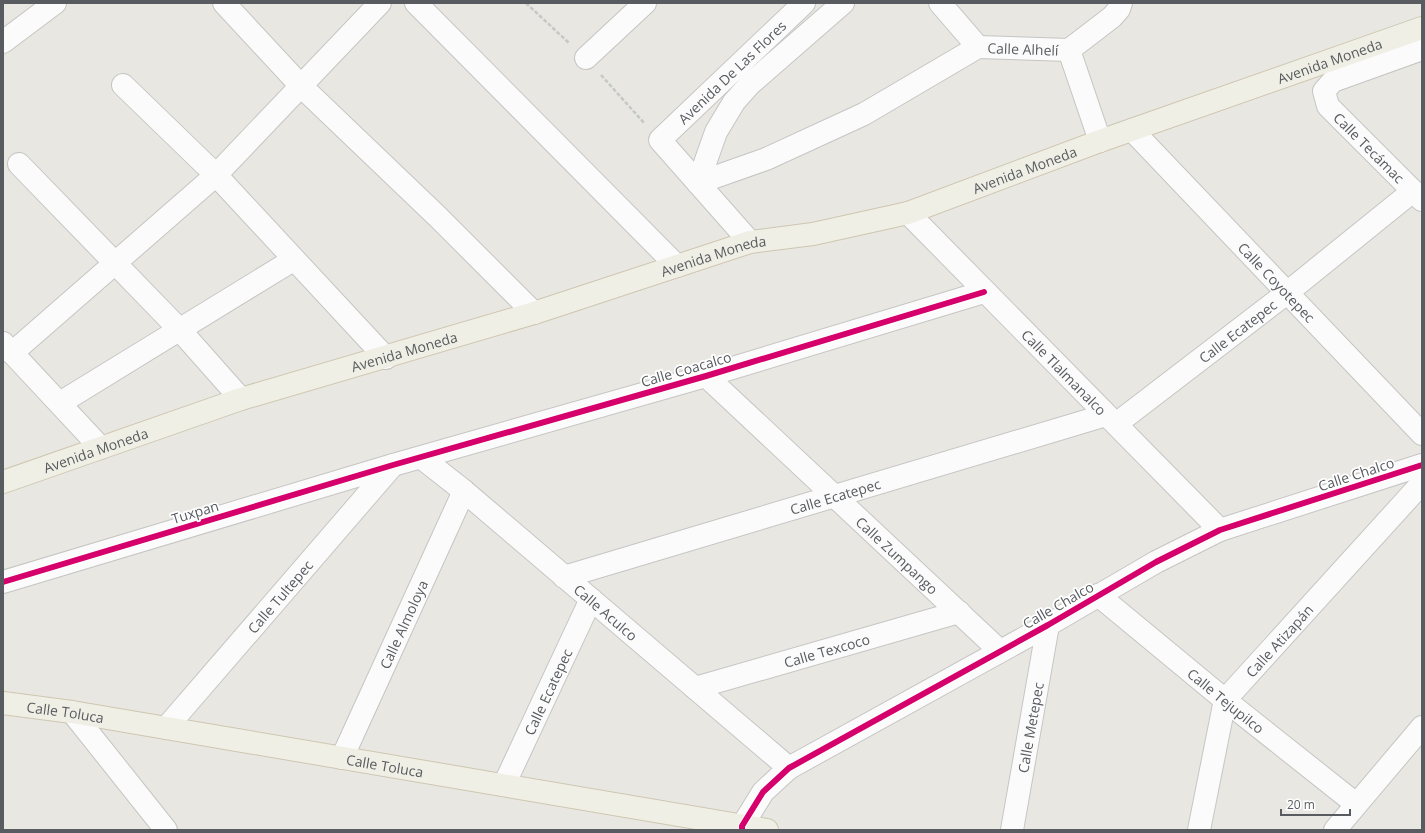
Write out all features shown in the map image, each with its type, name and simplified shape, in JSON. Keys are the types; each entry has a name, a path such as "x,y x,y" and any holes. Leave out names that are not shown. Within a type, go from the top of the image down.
{"main road":[{"name":"Avenida Moneda","path":"3,482 241,399 386,358 534,313 750,242 813,234 908,213 1100,141 1422,28"},
{"name":"Calle Toluca","path":"3,703 72,712 504,785 742,828 767,830"}],"street":[{"path":"3,42 55,3"},
{"path":"224,3 301,86 438,217 534,313"},
{"path":"101,448 8,348 115,263 216,175 380,3"},
{"path":"416,3 677,266"},
{"path":"586,58 645,3"},
{"name":"Avenida De Las Flores","path":"698,183 660,140 804,3"},
{"path":"698,183 716,132 734,102 750,84 843,3"},
{"path":"698,183 766,159 864,114 978,47 940,3"},
{"name":"Calle Alhelí","path":"978,47 1069,50 1112,17 1119,10 1121,3"},
{"path":"1069,50 1100,141"},
{"name":"Calle Tecámac","path":"1418,195 1328,106 1324,91 1334,81 1422,50"},
{"path":"123,85 216,175 293,260 386,358"},
{"name":"Calle Coyotepec","path":"1132,130 1422,434"},
{"path":"19,164 179,328 241,399"},
{"path":"698,183 750,242"},
{"name":"Calle Ecatepec","path":"564,577 835,496 1111,420 1288,292 1418,195"},
{"name":"Calle Tlalmanalco","path":"908,213 984,292 1220,530"},
{"path":"60,403 179,328 293,260"},
{"name":"Calle Coacalco","path":"393,465 706,376 984,292"},
{"name":"Calle Zumpango","path":"706,376 1000,651"},
{"name":"Calle Aculco","path":"422,458 464,491 789,768"},
{"name":"Tuxpan","path":"3,582 393,465"},
{"name":"Calle Tultepec","path":"166,728 393,465"},
{"name":"Calle Chalco","path":"742,828 763,792 789,768 1048,626 1156,562 1220,530 1422,465"},
{"name":"Calle Atizapán","path":"1225,700 1422,483"},
{"name":"Calle Almoloya","path":"342,758 464,491"},
{"name":"Calle Tejupilco","path":"1098,595 1225,700 1356,804"},
{"name":"Calle Ecatepec","path":"504,785 590,599"},
{"name":"Calle Texcoco","path":"695,688 959,612"},
{"name":"Calle Metepec","path":"1012,830 1048,626"},
{"path":"1199,830 1225,700"},
{"path":"72,712 166,830"},
{"path":"1335,830 1422,727"}],"cycle path":[{"path":"3,582 393,465 706,376 984,292"},
{"path":"742,830 742,826 763,792 789,768 1048,625 1156,562 1220,530 1422,465"}]}
